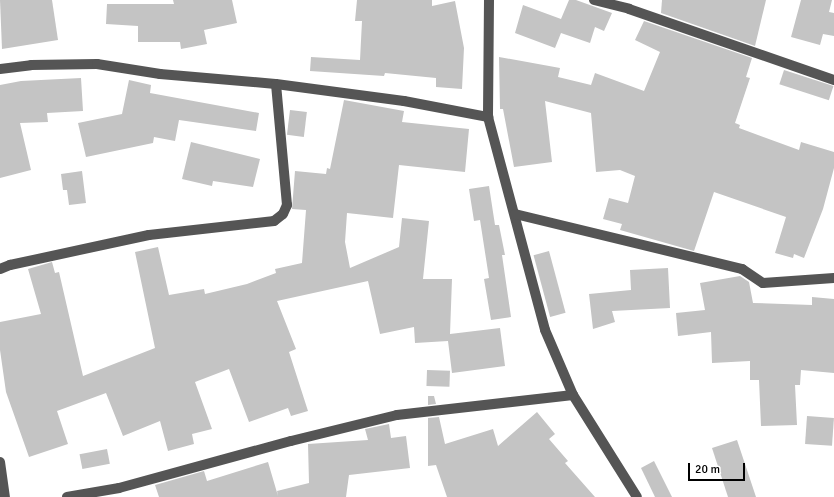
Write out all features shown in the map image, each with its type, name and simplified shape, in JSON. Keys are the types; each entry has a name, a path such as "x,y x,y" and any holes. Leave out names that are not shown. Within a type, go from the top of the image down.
{"street":[{"path":"489,0 488,117 545,330 573,395 637,497"},
{"path":"594,0 629,9 834,80"},
{"path":"0,69 31,65 98,64 160,74 276,84 404,101 488,117"},
{"path":"0,269 10,264 149,236 274,221 283,214 287,205 276,84"},
{"path":"515,214 742,269 763,283 834,278"},
{"path":"67,497 119,488 291,441 398,415 573,395"},
{"path":"0,462 5,497"}],"building":[{"path":"0,0 52,0 58,40 2,49"},
{"path":"173,0 232,0 237,23 204,30 207,44 181,49 180,42 138,42 138,26 106,24 107,4 174,4"},
{"path":"357,0 432,0 432,6 455,1 464,48 462,89 436,87 436,78 385,73 384,76 310,71 311,57 360,60 362,21 355,21"},
{"path":"569,0 576,0 612,13 604,31 595,27 590,43 561,33 555,48 515,33 523,5 561,19"},
{"path":"662,0 766,0 755,46 661,13"},
{"path":"801,0 832,0 829,12 834,13 834,36 823,34 820,45 791,37"},
{"path":"644,21 752,58 746,77 750,78 735,123 740,125 739,128 799,150 801,142 834,152 834,168 823,209 804,258 794,254 793,258 775,253 786,217 714,192 694,251 620,230 622,224 603,219 609,198 628,203 635,176 620,170 596,172 591,113 545,101 552,162 514,167 503,109 500,109 499,57 560,68 558,77 591,85 595,73 644,91 660,52 635,40"},
{"path":"784,70 833,86 829,100 779,84"},
{"path":"81,78 83,111 47,113 48,122 20,123 31,170 0,178 0,85 21,81"},
{"path":"129,80 151,85 150,93 259,113 256,131 179,120 175,141 154,137 153,143 86,157 78,123 122,114"},
{"path":"344,100 404,111 402,122 469,129 465,172 399,165 393,218 347,213 345,242 350,268 399,247 402,218 429,221 423,279 452,279 450,334 500,328 505,366 452,373 448,341 415,343 414,327 380,334 368,281 277,301 296,349 289,352 308,411 291,416 288,408 249,422 229,369 195,382 212,429 192,434 194,444 168,451 160,421 123,436 106,393 57,411 68,444 29,457 6,392 0,350 0,322 41,314 28,269 52,262 55,273 59,272 83,376 155,348 135,252 158,247 169,295 204,289 205,294 247,284 276,273 275,269 302,263 306,210 292,209 295,171 326,174 327,168 330,169"},
{"path":"290,110 307,112 304,137 287,135"},
{"path":"191,142 260,159 253,187 213,181 212,186 182,179"},
{"path":"82,171 86,203 69,205 67,190 63,190 61,174"},
{"path":"489,186 495,225 499,225 505,255 502,255 511,317 491,320 484,279 489,278 480,220 474,221 469,189"},
{"path":"549,251 566,313 550,317 534,255"},
{"path":"668,268 670,308 612,311 615,322 593,329 589,294 631,290 630,270"},
{"path":"740,276 749,282 753,303 812,305 812,297 834,299 834,373 801,370 800,385 795,385 797,425 761,426 759,380 750,380 750,361 712,363 711,332 678,336 676,313 705,310 700,283"},
{"path":"427,370 450,371 449,387 426,386"},
{"path":"428,396 434,396 436,404 428,405"},
{"path":"537,412 555,434 549,439 568,461 565,463 595,497 447,497 436,465 428,466 428,418 439,417 445,444 493,429 498,446"},
{"path":"807,416 834,418 832,446 805,444"},
{"path":"389,424 391,438 406,436 410,468 349,475 346,497 159,497 155,485 204,471 207,481 268,462 278,496 277,491 309,483 308,444 368,440 365,429"},
{"path":"737,440 756,497 728,497 712,448"},
{"path":"107,449 110,464 82,469 80,454"},
{"path":"654,461 672,497 655,497 641,468"}]}
